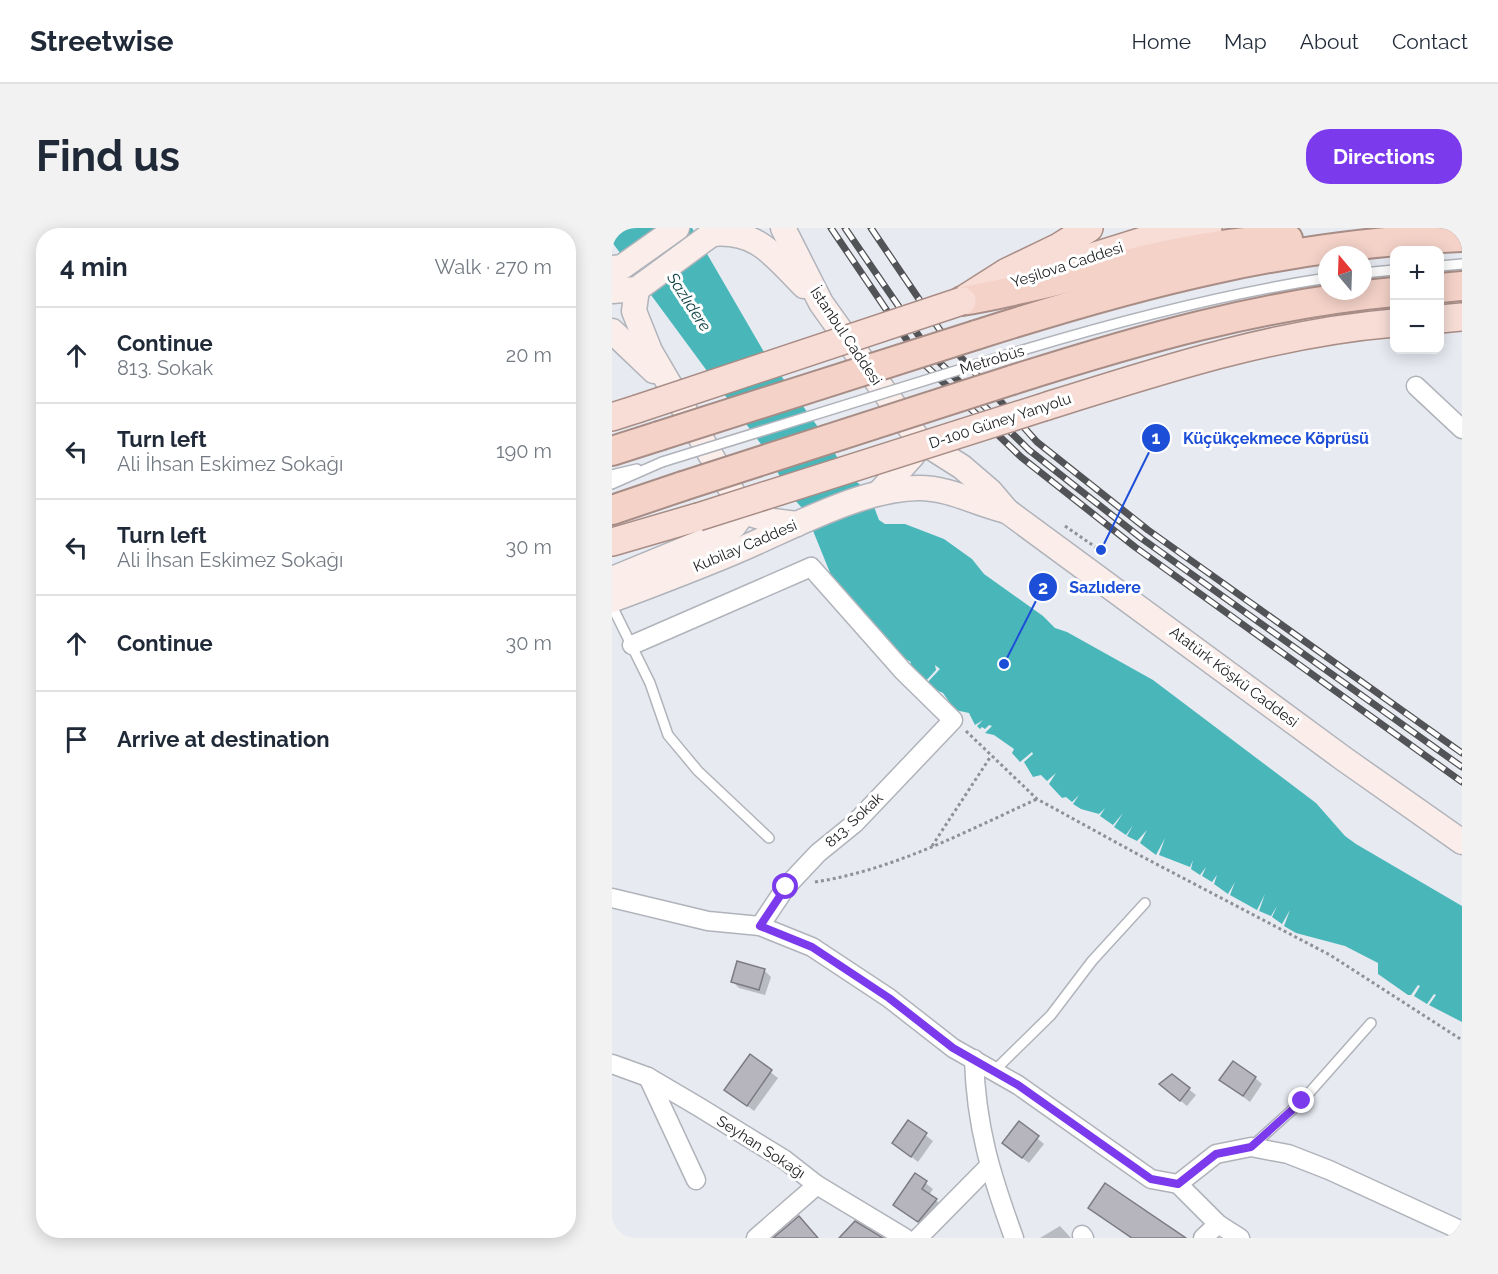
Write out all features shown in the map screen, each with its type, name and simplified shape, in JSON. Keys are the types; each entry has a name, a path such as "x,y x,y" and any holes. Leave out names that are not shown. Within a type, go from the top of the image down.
{"highway":[{"path":"962,301 1016,292 1214,245 1248,240 1462,237"},
{"path":"612,451 660,449 976,335 1061,308 1283,253 1410,238"},
{"path":"1444,288 1462,286"},
{"path":"612,510 1112,347 1287,305 1390,293"}],"main road":[{"path":"617,268 677,228"},
{"name":"İstanbul Caddesi","path":"783,228 820,303 918,439"},
{"path":"624,413 962,301 1007,272 1059,247 1089,228"},
{"name":"Yeşilova Caddesi","path":"962,301 1093,255 1159,237 1208,228"},
{"path":"612,291 637,288 714,231 742,234 758,241 820,303"},
{"path":"637,288 634,311 650,351 744,512 773,521 797,524"},
{"path":"1444,319 1462,317"},
{"name":"D-100 Güney Yanyolu","path":"612,542 1235,350 1314,334 1390,324"},
{"path":"612,331 669,385"},
{"path":"879,493 913,455 918,439 962,467 1007,511"},
{"path":"879,493 918,488 942,490 984,506 1007,511"},
{"name":"Kubilay Caddesi","path":"612,600 879,493"},
{"name":"Atatürk Köşkü Caddesi","path":"1007,511 1344,759 1462,842"},
{"name":"Kubilay Caddesi","path":"612,579 724,532 734,526 744,512"}],"street":[{"path":"1416,386 1462,429"},
{"path":"632,645 811,567 903,671 953,720"},
{"name":"813. Sokak","path":"760,926 786,887 818,853 855,823 953,720"},
{"path":"612,898 708,921 760,926 812,947 889,998 953,1048 994,1071 1151,1179 1178,1184 1218,1224 1240,1238"},
{"path":"974,1059 975,1100 988,1167 1014,1238"},
{"name":"Seyhan Sokağı","path":"612,1064 648,1077 785,1160 817,1185 905,1238"},
{"path":"648,1077 696,1180"},
{"path":"1178,1184 1216,1154 1251,1147 1288,1154 1329,1170 1462,1231"},
{"path":"918,1238 988,1167"},
{"path":"756,1238 817,1185"},
{"path":"1203,1238 1218,1224"}],"lane":[{"path":"1444,266 1462,264"},
{"path":"1372,272 1390,270"},
{"name":"Metrobüs","path":"612,475 660,449 1023,350 1140,315 1255,289 1318,279"},
{"name":"Metrobüs","path":"612,484 660,449"},
{"path":"612,606 650,683 668,735 698,771 769,838"},
{"path":"994,1071 1051,1015 1092,961 1145,903"},
{"path":"1251,1147 1302,1101 1371,1023"}],"path":[{"path":"953,720 1037,799 1140,856 1330,955 1462,1040"},
{"path":"931,847 992,756"},
{"path":"786,887 851,877 931,847 1037,799"}],"water":[{"path":"612,228 692,228 764,352 823,434 848,475 868,491 879,520 885,524 905,524 944,539 972,559 984,574 1043,616 1055,628 1067,632 1153,680 1316,803 1345,836 1356,844 1462,906 1462,1022 1429,1005 1436,995 1434,994 1427,1004 1414,996 1420,986 1418,985 1411,995 1408,995 1378,974 1378,963 1345,946 1296,933 1284,926 1290,910 1282,924 1272,917 1277,906 1271,916 1259,911 1265,894 1257,910 1230,895 1235,882 1228,894 1214,884 1217,875 1212,882 1202,876 1206,867 1200,875 1191,869 1193,860 1190,867 1159,855 1165,838 1156,855 1140,843 1147,830 1137,841 1127,836 1133,825 1126,835 1114,827 1123,813 1113,825 1100,816 1105,808 1099,814 1073,804 1079,795 1072,802 1066,797 1062,798 1049,784 1056,773 1047,781 1041,775 1033,777 1024,762 1033,754 1032,752 1020,762 1012,753 1014,749 994,735 985,733 992,726 980,729 977,726 983,720 975,725 969,713 955,710 943,693 925,685 940,669 935,665 936,670 924,683 908,669 911,662 904,658 901,662 835,585 805,511 790,495 766,451 612,242"}],"building":[{"path":"737,961 765,969 759,990 731,982"},
{"path":"750,1054 772,1070 747,1106 724,1090"},
{"path":"1233,1061 1256,1077 1243,1096 1219,1080"},
{"path":"1172,1074 1190,1088 1180,1101 1159,1084"},
{"path":"908,1120 927,1133 911,1157 892,1143"},
{"path":"1019,1121 1039,1136 1022,1158 1002,1143"},
{"path":"915,1173 927,1181 922,1189 937,1199 918,1222 893,1205"},
{"path":"1105,1183 1186,1238 1132,1238 1088,1208"},
{"path":"799,1216 818,1238 773,1238"},
{"path":"855,1221 883,1238 839,1238"}],"railway":[{"path":"831,228 921,361 1021,457 1135,547 1462,782"},
{"path":"845,228 932,355 1029,450 1141,538 1462,767"},
{"path":"871,228 950,345 1037,442 1148,530 1462,753"}],"place":[{"name":"Küçükçekmece Köprüsü","path":"1101,550"},
{"name":"Sazlıdere","path":"1004,664"}],"route":[{"path":"786,887 760,926 812,947 889,998 953,1048 1018,1085 1151,1179 1178,1184 1216,1154 1251,1147 1302,1101"}]}
